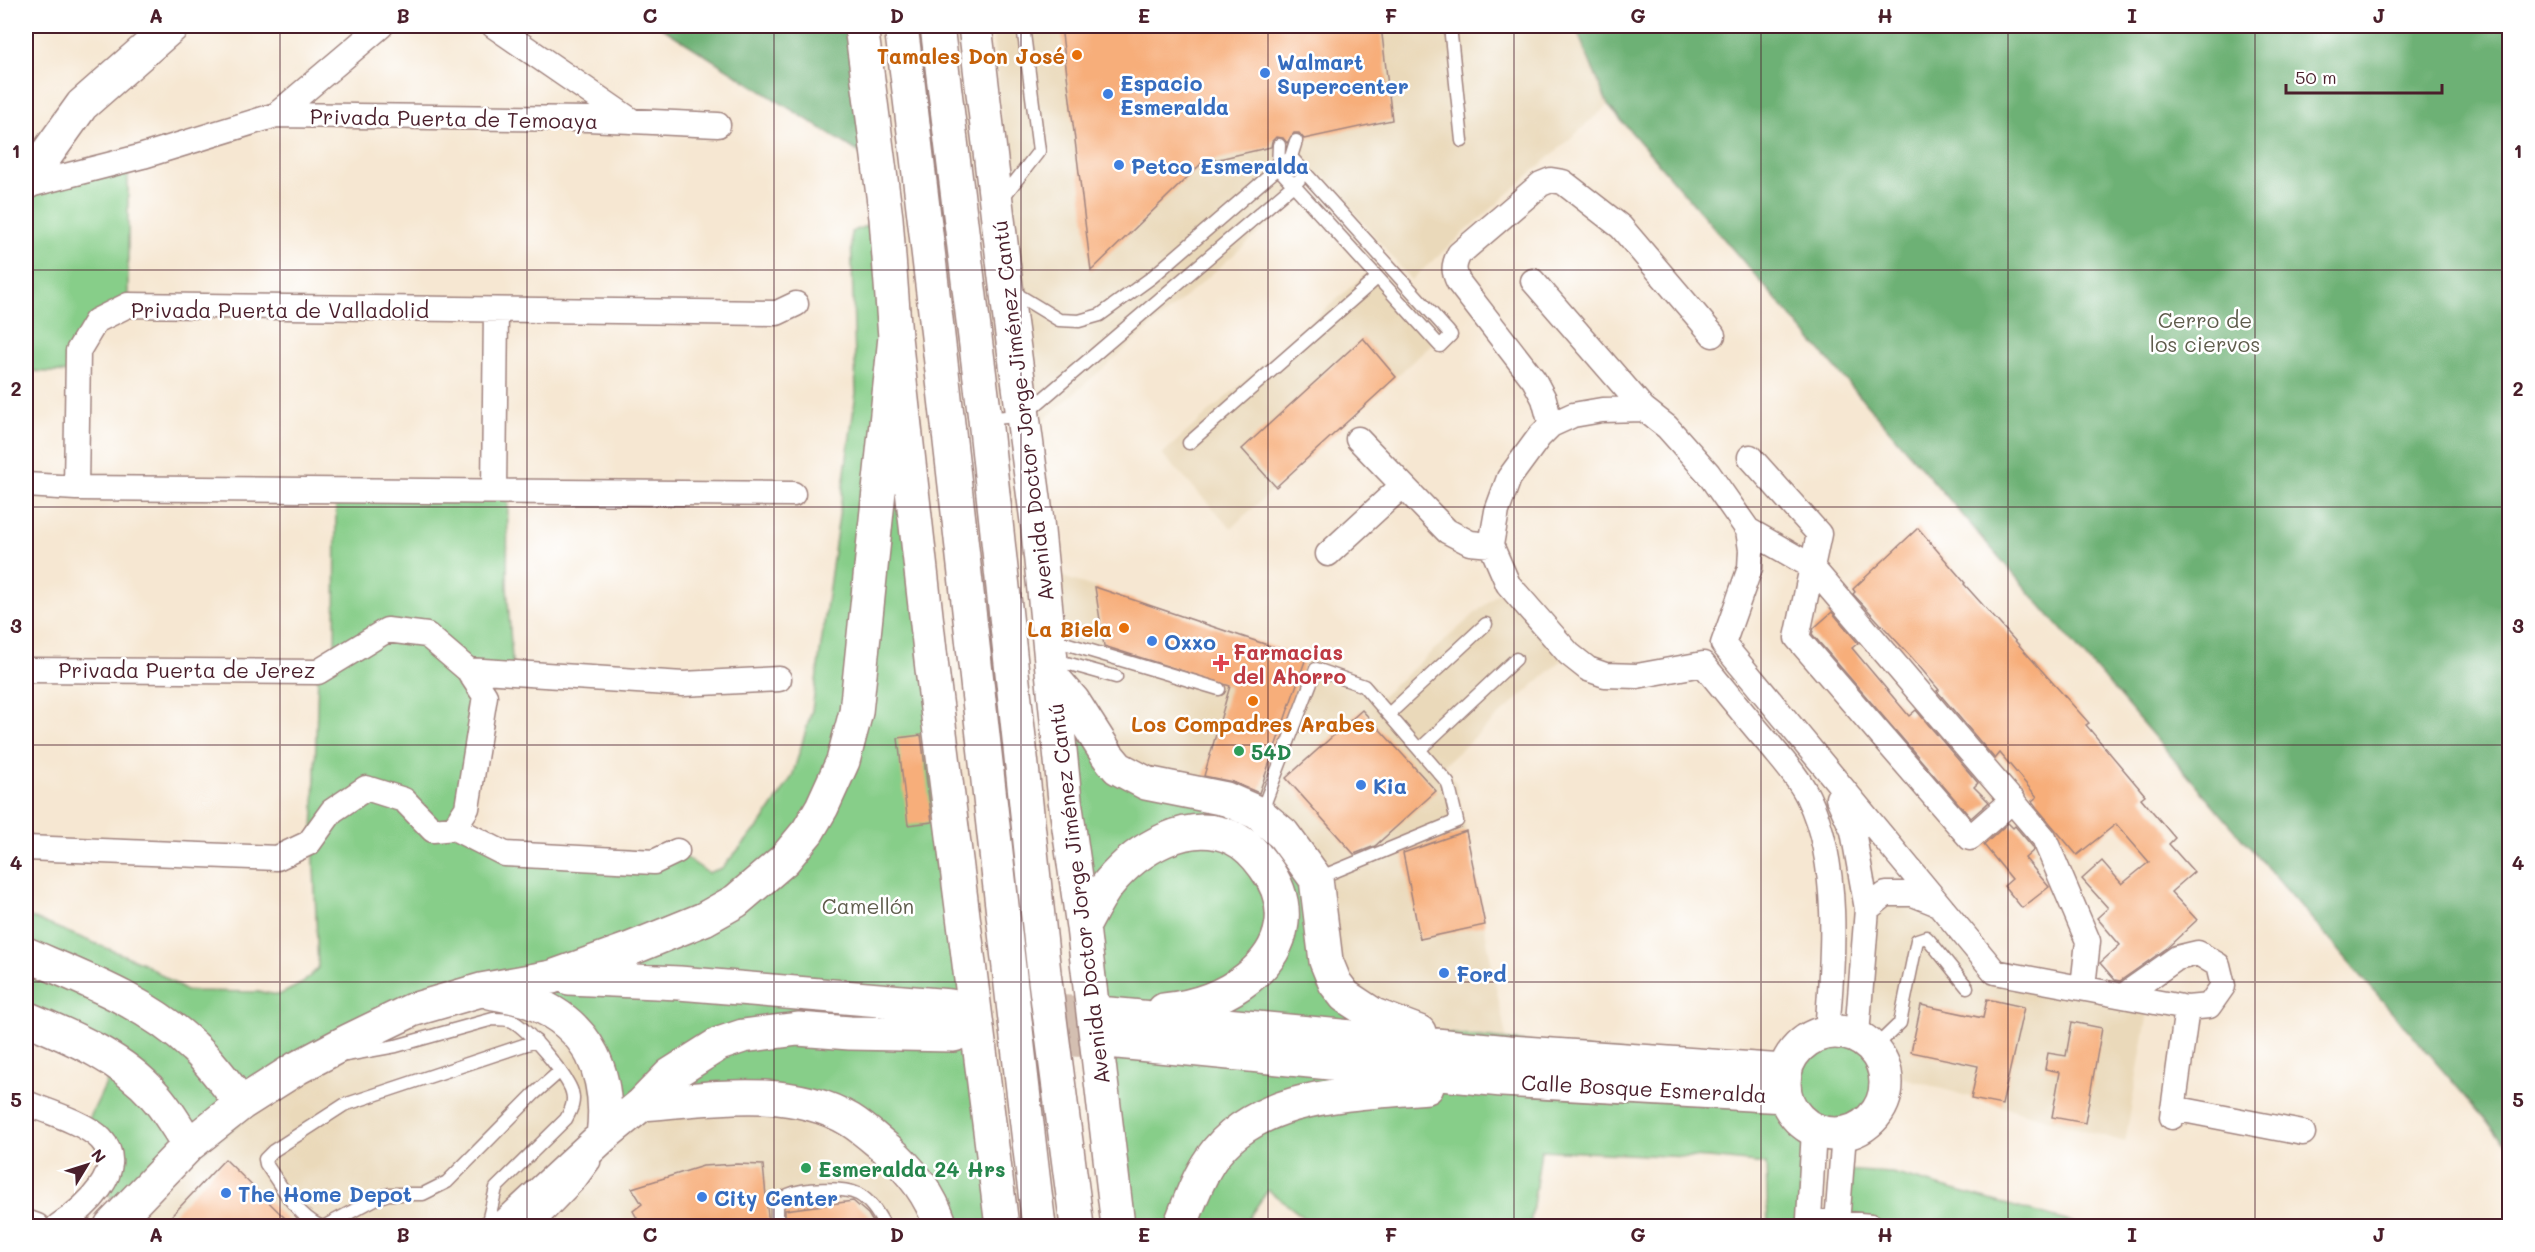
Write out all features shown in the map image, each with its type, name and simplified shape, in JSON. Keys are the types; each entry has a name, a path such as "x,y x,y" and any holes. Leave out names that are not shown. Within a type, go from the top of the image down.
{"street":[{"path":"26,184 82,105 172,26"},
{"name":"Privada Puerta de Temoaya","path":"276,116 381,26"},
{"name":"Privada Puerta de Temoaya","path":"494,26 632,121"},
{"path":"861,26 886,218 895,337 932,669 1002,1227"},
{"path":"901,26 1039,1227"},
{"name":"Avenida Doctor Jorge Jiménez Cantú","path":"938,26 986,419 1044,973 1077,1227"},
{"name":"Avenida Doctor Jorge Jiménez Cantú","path":"975,26 1024,416 1065,800 1083,927 1118,1227"},
{"name":"Privada Puerta de Temoaya","path":"26,184 143,156 276,116 632,121 718,125"},
{"path":"1551,426 1544,399 1534,380 1459,283 1454,271 1454,264 1459,254 1541,184 1551,180 1563,182 1621,226 1713,335"},
{"path":"1533,281 1644,410 1667,427 1708,473 1749,530 1811,566 2044,838 2088,941 2083,987"},
{"name":"Privada Puerta de Valladolid","path":"76,488 78,351 96,321 128,305 777,313 796,304"},
{"path":"494,490 496,311"},
{"path":"111,1227 189,1145 242,1103 309,1062 412,1010 481,990 552,977 704,919 736,901 784,860 808,831 822,807 843,761 856,712 895,337"},
{"path":"1644,410 1573,415 1551,426 1528,449 1509,478 1497,511 1491,544 1508,584 1569,654 1588,669 1605,675 1637,675 1703,664 1787,766 1807,795 1822,829 1832,887 1831,988 1852,1039"},
{"path":"1358,439 1447,531 1470,543 1491,544"},
{"path":"1750,457 1819,534 1797,638 1970,838 2013,800"},
{"path":"26,485 76,488 494,490 793,495"},
{"path":"1328,554 1402,486"},
{"path":"1749,530 1752,550 1750,568 1723,644 1995,972 2083,987 2123,996 2187,1008 2209,1006 2223,986 2218,965 2198,953 2177,958 2123,996"},
{"name":"Privada Puerta de Jerez","path":"26,670 318,672 387,630 427,635 468,670 485,696 467,808 454,828"},
{"path":"1051,658 1073,702 1108,756 1124,772 1146,783 1226,799 1260,815 1283,834 1316,879 1328,969 1345,996 1374,1015 1445,1040 1506,1066"},
{"path":"1718,682 1739,664"},
{"path":"958,866 975,669"},
{"path":"468,670 683,684 779,679"},
{"path":"1826,771 1853,831 1866,916 1860,990 1852,1039"},
{"path":"26,848 277,858 309,843 332,811 366,788 404,800 433,830 454,828 505,854 654,862 677,850"},
{"path":"1083,927 1098,898 1122,870 1146,850 1174,836 1199,831 1233,838 1248,848 1260,861 1278,889 1282,926 1278,942 1257,971 1240,985 1209,1001 1115,1024 1506,1066"},
{"path":"1866,916 1886,894 1913,894 1939,904"},
{"path":"26,954 96,984 151,1012 195,1047 242,1103"},
{"path":"506,1227 603,1136 642,1104 669,1075 718,1044 743,1036 798,1029 952,1020 679,983 552,977"},
{"path":"481,990 530,1002 563,1018 582,1037 596,1063 604,1092 606,1110 603,1136"},
{"path":"2187,1008 2173,1112 2303,1133"},
{"path":"26,1018 65,1035 116,1062 155,1095 189,1145"},
{"path":"1823,1140 1859,1128 1872,1118 1881,1104 1885,1088 1884,1072 1878,1056 1852,1039 1811,1038 1796,1048 1785,1084 1796,1116 1823,1140 1841,1170 1826,1217"},
{"path":"1180,1227 1200,1179 1210,1160 1224,1142 1274,1110 1506,1066"},
{"name":"Calle Bosque Esmeralda","path":"1506,1066 1785,1084"},
{"path":"642,1104 766,1098 825,1108 850,1120 907,1166 929,1197 941,1227"},
{"path":"26,1103 85,1128 101,1138 111,1155 110,1169 102,1188 58,1227"},
{"path":"1823,1140 1826,1217"},
{"path":"1826,1217 1871,1227"},
{"path":"26,1222 37,1227"}],"lane":[{"path":"997,206 1039,151 1023,26"},
{"path":"1450,26 1462,141"},
{"path":"1007,288 1059,320 1079,321 1100,315 1151,278 1291,157 1296,141"},
{"path":"1279,145 1278,168 1440,346 1451,335 1291,157"},
{"path":"986,419 1024,416 1306,174"},
{"path":"1189,443 1377,278"},
{"path":"1390,713 1486,624"},
{"path":"1051,658 1116,677"},
{"path":"1051,658 1219,689"},
{"path":"1420,749 1516,659"},
{"path":"1260,815 1316,669 1364,686 1390,713 1448,783 1457,821 1316,879"},
{"path":"1852,1039 1900,1023 1917,940 1926,937 1967,987"},
{"path":"309,1062 396,1047 494,1019 510,1020 525,1029 572,1091 573,1105 566,1119 496,1188 487,1227"},
{"path":"320,1227 312,1223 293,1201 266,1164 265,1159 273,1151 345,1105 536,1041"},
{"path":"325,1227 377,1198 389,1194 423,1194 447,1182 534,1094 559,1072"},
{"path":"537,1227 580,1182 595,1161 603,1136"},
{"path":"777,1227 777,1204 786,1196 801,1191 834,1190 858,1194 876,1209 885,1227"}],"shaded area":[{"name":"Espacio Esmeralda","path":"992,26 1575,26 1608,105 1411,280 1324,176 1038,425 1018,274"},
{"path":"1370,270 1435,341 1231,528 1162,454"},
{"path":"1042,570 1306,658 1371,684 1381,697 1508,584 1569,654 1442,766 1456,783 1509,1052 1374,1015 1146,783 1073,702"},
{"path":"1913,894 1995,972 2150,1001 2125,1142 1884,1072 1878,1056 1857,1035 1867,909"},
{"name":"The Home Depot","path":"530,1002 642,1104 825,1108 941,1226 111,1226 189,1145 412,1010"}],"green space":[{"path":"659,26 861,26 879,165"},
{"name":"Cerro de los ciervos","path":"1575,26 2509,26 2509,1147 1608,105"},
{"path":"128,160 128,305 96,321 78,373 26,371 26,186"},
{"name":"Camellón","path":"886,218 976,1008 951,1006 954,1035 980,1039 1002,1226 941,1226 850,1120 697,1100 603,1136 582,1037 481,990 348,1041 125,1210 102,1188 110,1169 85,1128 116,1062 26,1017 26,915 143,963 186,991 261,992 279,995 303,983 318,968 313,839 318,672 335,662 336,490 508,491 507,586 513,673 469,670 485,696 454,828 505,854 677,851 708,873 722,868 761,824 792,777 812,710 856,393 851,232"},
{"path":"1073,702 1108,756 1283,834 1326,961 1409,1029 1784,1071 1793,1056 1811,1038 1827,1033 1853,1035 1874,1051 1883,1067 1885,1085 1881,1102 1872,1117 1857,1128 1837,1133 1814,1130 1808,1215 1837,1223 1841,1170 1892,1173 2085,1226 1768,1226 1766,1164 1709,1158 1541,1150 1530,1226 1315,1226 1268,1190 1243,1226 1118,1226 1091,999"}],"building":[{"name":"Walmart Supercenter","path":"1061,26 1381,26 1392,120 1304,139 1299,133 1294,133 1287,143 1283,138 1276,137 1271,147 1202,163 1091,271"},
{"path":"1363,338 1396,377 1276,487 1242,449"},
{"path":"1918,528 1964,584 2089,723 2086,725 2145,795 2141,798 2175,838 2169,844 2194,872 2171,892 2197,920 2167,948 2120,981 2115,980 2100,963 2120,945 2097,918 2108,908 2082,879 2102,861 2122,884 2149,862 2116,824 2077,855 2037,808 2032,801 2037,797 2000,753 1995,759 1913,659 1853,594 1855,592 1853,589"},
{"path":"1095,587 1306,658 1259,793 1233,782 1204,776 1230,686 1104,646"},
{"path":"1832,612 1858,643 1852,648 1909,716 1916,710 1978,783 1974,787 1989,802 1971,818 1812,634 1814,628"},
{"name":"Kia","path":"1362,710 1436,791 1375,846 1354,854 1286,778"},
{"path":"921,735 932,822 908,825 898,738"},
{"path":"2008,823 2013,828 2015,826 2032,846 2034,850 2025,858 2049,887 2022,908 2004,886 2012,879 1984,845"},
{"path":"1466,831 1485,925 1420,939 1403,853"},
{"path":"1987,999 2024,1007 2002,1105 1971,1099 1978,1066 1911,1052 1921,1005 1983,1018"},
{"path":"2072,1022 2102,1028 2085,1123 2052,1117 2060,1072 2045,1069 2048,1053 2066,1056"},
{"name":"The Home Depot","path":"225,1159 294,1227 161,1227"},
{"name":"City Center","path":"763,1165 769,1227 642,1227 633,1211 642,1204 632,1188 703,1166"},
{"path":"853,1201 868,1214 876,1227 785,1227 785,1210"}],"tunnel":[{"path":"950,1006 1109,1014"},
{"path":"954,1035 1118,1042"}],"place":[{"name":"Tamales Don José","path":"1077,55"},
{"name":"Walmart Supercenter","path":"1265,73"},
{"name":"Espacio Esmeralda","path":"1108,94"},
{"name":"Petco Esmeralda","path":"1119,165"},
{"name":"La Biela","path":"1124,628"},
{"name":"Oxxo","path":"1152,641"},
{"name":"Farmacias del Ahorro","path":"1221,663"},
{"name":"Los Compadres Arabes","path":"1253,701"},
{"name":"54D","path":"1239,751"},
{"name":"Kia","path":"1361,785"},
{"name":"Ford","path":"1444,973"},
{"name":"Esmeralda 24 Hrs","path":"806,1168"},
{"name":"The Home Depot","path":"226,1193"},
{"name":"City Center","path":"702,1197"}]}
